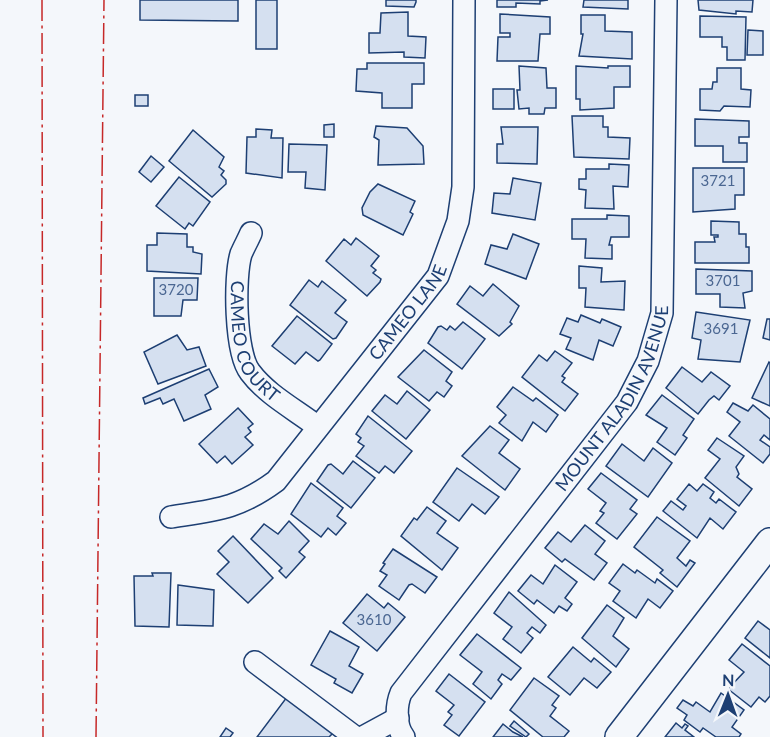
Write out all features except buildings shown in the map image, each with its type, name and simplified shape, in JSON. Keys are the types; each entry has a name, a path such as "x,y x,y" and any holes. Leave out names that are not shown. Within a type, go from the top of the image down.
{"main road":[{"path":"619,737 770,542"}],"street":[{"name":"CAMEO LANE","path":"171,517 228,508 254,497 276,481 438,276 459,221 463,187 464,0"},
{"name":"MOUNT ALADIN AVENUE","path":"401,727 397,704 401,693 627,402 648,361 662,312 666,0"},
{"name":"CAMEO COURT","path":"251,233 241,256 237,327 241,352 249,371 264,387 318,427"},
{"path":"255,662 355,737"},
{"path":"363,737 401,727"}],"power":[{"path":"42,0 43,737"},
{"path":"96,737 104,0"}]}
